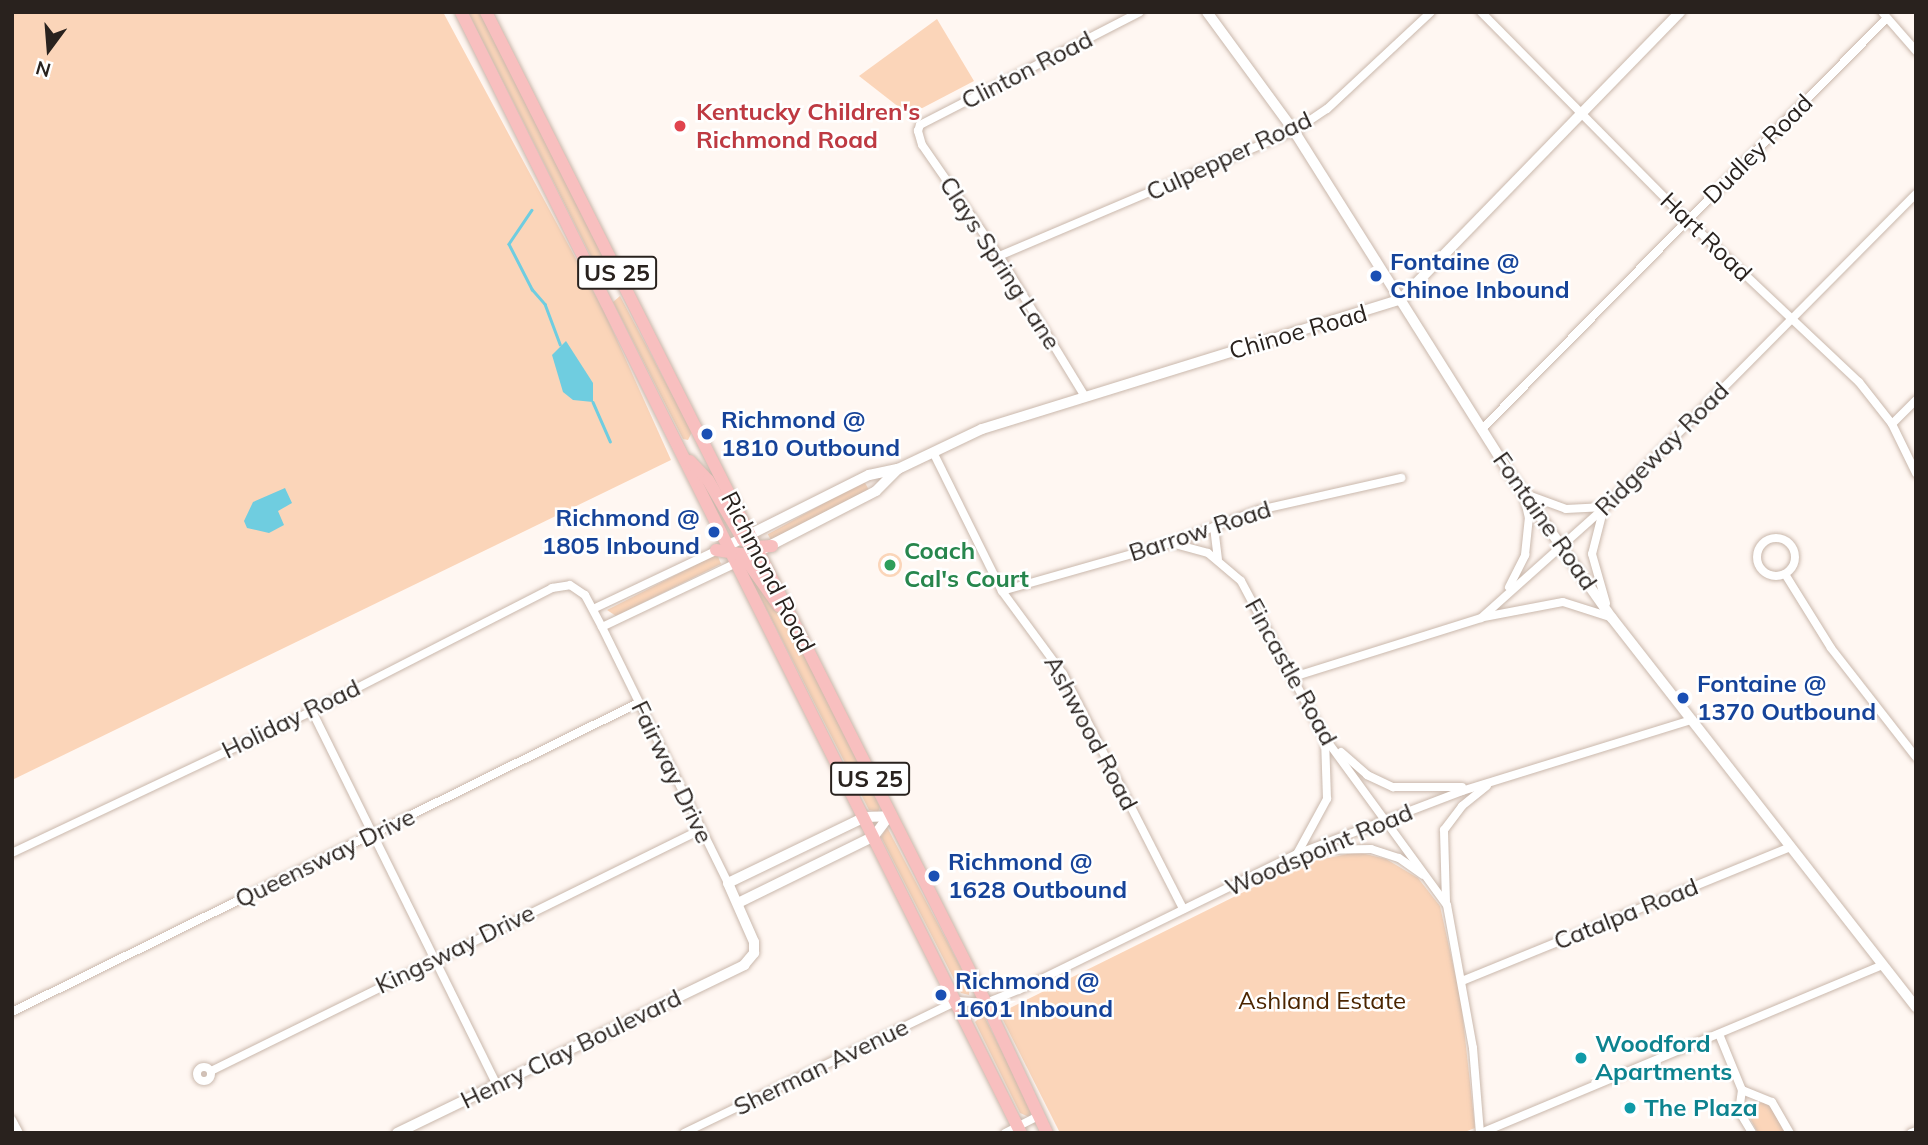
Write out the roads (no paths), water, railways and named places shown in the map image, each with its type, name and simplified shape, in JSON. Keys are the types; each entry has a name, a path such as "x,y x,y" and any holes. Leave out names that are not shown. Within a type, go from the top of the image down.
{"main road":[{"name":"Richmond Road","path":"461,12 681,451 724,548"},
{"name":"Richmond Road","path":"486,12 745,536"},
{"path":"681,451 708,480 745,536 749,555"},
{"path":"724,548 749,555 772,546"},
{"name":"Richmond Road","path":"749,555 795,625 889,816 986,1003 1047,1133"},
{"name":"Richmond Road","path":"749,555 865,817 1019,1130"}],"street":[{"name":"Clinton Road","path":"918,131 920,125 1140,12"},
{"name":"Fontaine Road","path":"1207,12 1294,131 1520,489 1612,618 1916,1007"},
{"name":"Culpepper Road","path":"999,256 1294,131 1327,109 1431,12"},
{"name":"Hart Road","path":"1480,12 1687,220 1859,382 1892,424 1916,473"},
{"name":"Chinoe Road","path":"724,548 869,475 898,469 982,429 1084,395 1400,300 1680,12"},
{"path":"1884,15 1916,51"},
{"name":"Dudley Road","path":"1482,429 1884,15"},
{"name":"Clays Spring Lane","path":"918,131 922,145 999,256 1084,395"},
{"name":"Ridgeway Road","path":"1293,677 1481,618 1605,507 1916,194"},
{"path":"1892,424 1916,400"},
{"name":"Ashwood Road","path":"933,452 1002,591 1063,674 1183,909"},
{"name":"Chinoe Road","path":"772,546 876,491 898,469"},
{"name":"Barrow Road","path":"1002,591 1171,543 1259,510 1401,478"},
{"path":"1520,489 1556,508 1605,507 1592,554 1596,581 1612,618"},
{"path":"1481,618 1515,580 1525,555 1529,518 1520,489"},
{"path":"1214,527 1213,544 1219,561"},
{"path":"1776,538 1791,547 1793,565 1785,574 1767,574 1759,565 1758,553 1764,542 1776,538"},
{"name":"Fincastle Road","path":"1171,543 1192,547 1219,561 1246,590 1325,738 1387,819 1447,905 1462,981 1480,1133"},
{"path":"593,609 724,548"},
{"path":"602,627 749,555"},
{"path":"1785,574 1845,667 1916,757"},
{"name":"Fairway Drive","path":"569,585 582,591 593,609 738,903 755,947 744,965"},
{"name":"Holiday Road","path":"12,853 312,711 552,588 569,585"},
{"path":"1481,618 1563,602 1612,618"},
{"name":"Queensway Drive","path":"12,1012 638,703"},
{"path":"312,711 497,1086"},
{"name":"Woodspoint Road","path":"957,1001 986,1003 1297,854 1387,819 1493,782 1692,720"},
{"path":"1325,738 1367,775 1393,787 1437,790 1493,782"},
{"path":"1297,854 1327,799 1325,738"},
{"path":"1447,905 1442,869 1446,826 1493,782"},
{"path":"727,883 865,817 889,816"},
{"path":"738,903 874,836 889,816"},
{"name":"Kingsway Drive","path":"211,1071 700,830"},
{"path":"1297,854 1341,847 1371,849 1399,858 1433,883"},
{"name":"Catalpa Road","path":"1462,981 1790,847"},
{"name":"Henry Clay Boulevard","path":"397,1133 744,965"},
{"path":"1480,1133 1882,965"},
{"name":"Sherman Avenue","path":"684,1133 957,1001"},
{"path":"1719,1034 1742,1090 1740,1107 1752,1133"},
{"path":"1742,1090 1772,1102 1790,1133"},
{"path":"1740,1107 1761,1096"},
{"path":"1005,1133 1019,1130 1039,1116"},
{"path":"12,1120 19,1133"}],"water":[{"path":"566,341 593,383 593,402 573,400 563,392 552,355"},
{"path":"285,488 292,503 278,511 284,525 269,533 247,528 244,521 253,502"}],"waterway":[{"path":"532,210 509,244 532,289 545,304 560,344"},
{"path":"593,402 610,441"}],"place":[{"name":"Kentucky Children's Richmond Road","path":"680,126"},
{"name":"Fontaine @ Chinoe Inbound","path":"1376,276"},
{"name":"Richmond @ 1810 Outbound","path":"707,434"},
{"name":"Richmond @ 1805 Inbound","path":"714,532"},
{"name":"Coach Cal's Court","path":"890,565"},
{"name":"Fontaine @ 1370 Outbound","path":"1683,698"},
{"name":"Richmond @ 1628 Outbound","path":"934,876"},
{"name":"Richmond @ 1601 Inbound","path":"941,995"},
{"name":"Woodford Apartments","path":"1581,1058"},
{"name":"The Plaza","path":"1630,1108"}],"park label":[{"name":"Ashland Estate","path":"1322,1001"}]}
